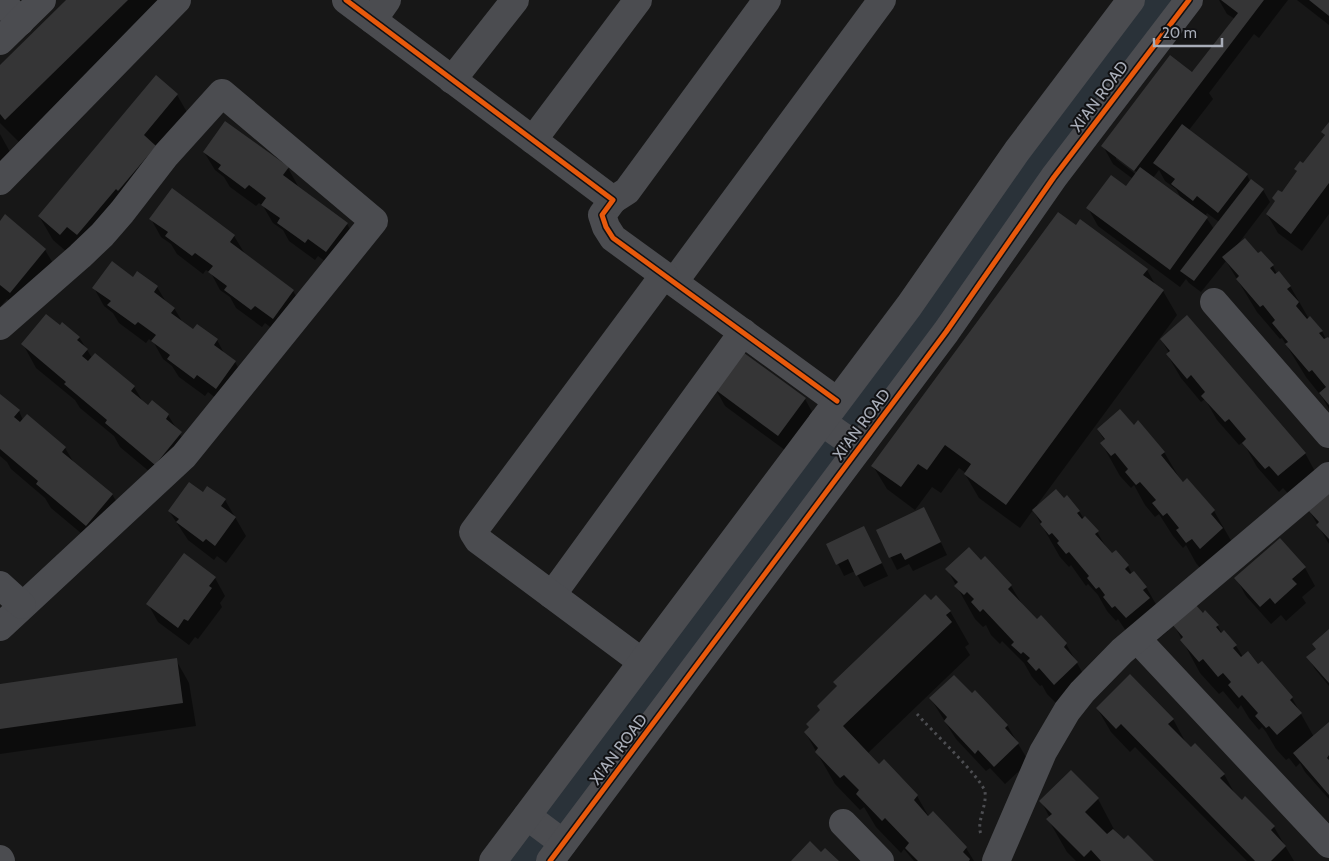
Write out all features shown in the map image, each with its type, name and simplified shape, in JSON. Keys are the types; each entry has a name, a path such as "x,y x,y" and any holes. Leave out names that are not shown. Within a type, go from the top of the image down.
{"street":[{"path":"1,0 20,22"},
{"path":"0,41 42,0"},
{"path":"0,180 177,0"},
{"path":"346,0 380,10 452,80 614,200"},
{"path":"452,80 514,0"},
{"path":"533,140 638,0"},
{"path":"767,0 627,191 614,200 602,215 606,227 613,238 743,332 856,445"},
{"path":"642,662 478,540 473,532 882,0"},
{"name":"XI'AN ROAD","path":"493,861 530,818 642,662 829,416 909,306 1017,151 1131,0"},
{"name":"XI'AN ROAD","path":"557,848 856,445 946,332 1054,177 1189,0"},
{"path":"0,326 80,256 112,224 166,155 222,93 374,221 184,456 0,627"},
{"path":"1214,302 1329,434"},
{"path":"552,595 743,332"},
{"path":"997,859 1043,752 1067,711 1101,671 1329,476"},
{"path":"0,586 22,605"},
{"path":"1137,639 1329,844"},
{"path":"530,818 557,848"},
{"path":"843,823 880,861"}],"path":[{"path":"917,714 983,786 985,804 979,829 984,841 997,859"}],"shaded area":[{"path":"1144,0 1176,0 539,861 508,861"}],"building":[{"path":"66,0 128,0 5,120 0,114 0,65"},
{"path":"1221,0 1264,0 1134,171 1101,146 1170,55 1192,72 1238,13"},
{"path":"1309,0 1329,0 1329,16"},
{"path":"156,75 178,94 144,135 156,146 77,235 67,227 60,235 38,216"},
{"path":"225,121 289,167 283,175 348,223 326,252 308,239 305,243 277,223 280,218 261,205 266,198 249,185 245,189 218,169 221,165 203,152"},
{"path":"1329,122 1329,183 1291,234 1266,214 1275,201 1272,198 1278,190 1282,192 1297,171 1294,169 1300,161 1303,163 1325,135 1321,132"},
{"path":"1182,124 1248,174 1218,213 1197,196 1193,201 1171,184 1175,179 1153,163"},
{"path":"1140,167 1208,217 1170,270 1086,208 1111,175 1126,186"},
{"path":"1251,179 1264,189 1194,281 1180,271"},
{"path":"172,188 235,235 230,242 294,290 273,319 255,306 251,310 224,290 227,286 208,272 213,266 195,253 192,256 165,236 168,232 149,219"},
{"path":"1058,212 1076,225 1080,219 1148,269 1143,275 1164,290 1006,505 964,474 971,464 945,445 927,470 918,464 901,487 871,466"},
{"path":"5,214 46,249 10,293 0,285 0,221"},
{"path":"1245,238 1258,253 1261,251 1274,265 1270,268 1275,274 1279,271 1291,286 1287,289 1299,302 1296,306 1307,319 1310,316 1323,331 1319,333 1324,339 1329,338 1329,405 1319,393 1326,387 1312,370 1309,372 1285,344 1288,342 1272,323 1275,320 1263,305 1260,307 1236,279 1239,276 1222,257"},
{"path":"112,261 133,277 137,271 158,286 154,292 175,308 171,313 193,329 197,324 218,339 214,345 236,361 216,389 197,375 194,379 167,359 170,355 151,341 156,335 138,322 135,325 107,305 111,301 92,288"},
{"path":"46,314 60,325 62,322 80,337 77,340 88,349 82,356 88,361 95,353 135,386 131,391 148,405 152,400 169,414 166,419 182,432 155,465 105,423 107,420 21,344"},
{"path":"1187,315 1306,453 1278,476 1269,466 1265,469 1242,443 1246,439 1229,419 1225,422 1201,396 1205,392 1191,375 1187,379 1166,354 1170,351 1160,339"},
{"path":"740,350 806,398 778,436 713,388"},
{"path":"0,394 20,410 14,417 20,422 27,414 66,447 62,452 113,494 86,526 36,484 38,481 0,449"},
{"path":"1120,409 1134,425 1138,420 1165,452 1161,455 1183,482 1187,478 1215,510 1211,514 1223,528 1200,549 1192,539 1186,543 1176,530 1179,528 1167,513 1163,516 1152,503 1156,500 1140,482 1136,485 1125,472 1128,469 1115,453 1111,456 1100,443 1105,439 1097,429"},
{"path":"189,482 203,492 207,486 226,499 221,506 236,517 215,546 206,539 203,542 176,522 179,519 168,511"},
{"path":"1056,489 1064,498 1067,495 1080,511 1077,513 1082,519 1085,516 1099,531 1095,534 1112,553 1116,550 1129,565 1125,569 1130,574 1134,571 1147,587 1143,590 1150,598 1126,618 1115,606 1112,608 1103,597 1105,595 1099,587 1096,589 1087,578 1089,576 1069,552 1066,554 1052,533 1049,535 1040,524 1042,522 1032,510"},
{"path":"1329,491 1329,539 1316,525 1319,522 1308,510"},
{"path":"924,507 941,542 905,560 901,553 889,558 876,530"},
{"path":"864,526 882,563 856,576 848,559 836,565 826,544"},
{"path":"1280,538 1306,567 1292,579 1297,584 1275,604 1270,598 1260,607 1234,578"},
{"path":"969,547 981,560 985,556 1012,585 1008,589 1037,619 1041,615 1067,643 1064,647 1078,662 1054,685 1039,668 1036,671 1027,661 1030,658 1023,652 1021,654 1011,645 1014,642 983,609 980,612 971,602 974,599 967,592 964,595 954,586 958,582 945,569"},
{"path":"184,553 216,577 209,586 212,588 188,621 184,619 178,628 146,604"},
{"path":"925,594 931,600 936,595 951,611 946,615 952,622 843,726 879,764 884,759 918,795 914,800 928,816 933,811 967,847 963,852 970,859 969,861 918,861 905,848 909,843 885,818 882,821 856,794 859,790 844,775 840,778 815,752 818,748 804,732 809,727 806,724 820,710 817,706 837,686 833,682"},
{"path":"1194,603 1203,613 1205,610 1219,625 1216,627 1221,633 1224,630 1237,645 1233,648 1241,657 1248,651 1258,664 1262,661 1293,697 1290,700 1302,713 1277,735 1269,726 1266,728 1255,716 1258,713 1242,695 1239,698 1228,685 1231,682 1223,673 1218,677 1203,659 1199,662 1180,640 1183,637 1171,623"},
{"path":"1329,629 1329,683 1306,657 1316,649 1312,644"},
{"path":"177,658 183,703 0,729 0,684"},
{"path":"1130,674 1174,719 1168,724 1191,747 1195,743 1225,774 1220,778 1242,800 1245,796 1275,826 1271,830 1286,846 1271,861 1255,861 1121,724 1116,729 1096,708"},
{"path":"954,675 972,693 975,690 1008,725 1005,728 1019,743 994,767 978,750 975,754 944,721 947,717 929,698"},
{"path":"1329,722 1329,755 1327,758 1329,760 1329,795 1293,753"},
{"path":"1071,770 1099,798 1085,812 1107,834 1113,829 1124,839 1128,835 1154,861 1101,861 1091,850 1084,857 1046,819 1052,814 1039,801"},
{"path":"810,841 821,852 825,848 839,861 791,861"}],"cycle path":[{"path":"346,0 613,200 602,215 606,227 613,238 837,401"},
{"path":"550,861 946,332 1054,177 1189,0"}]}
